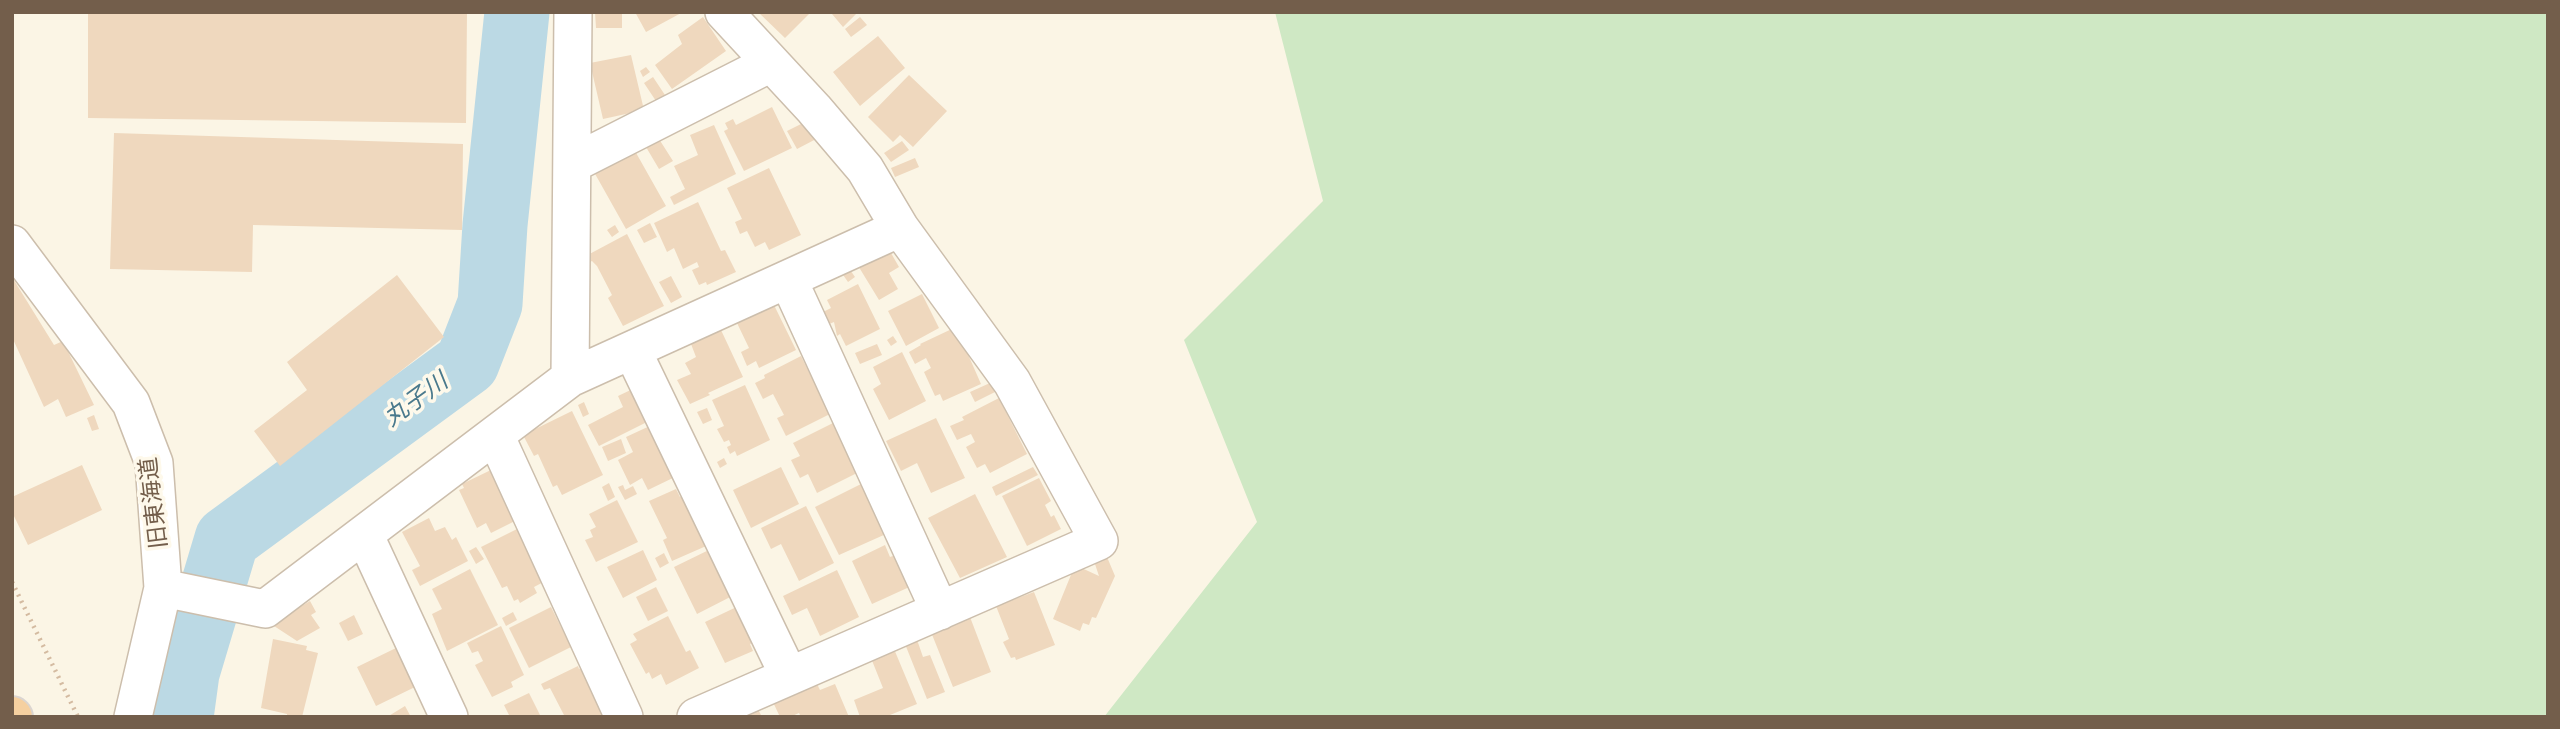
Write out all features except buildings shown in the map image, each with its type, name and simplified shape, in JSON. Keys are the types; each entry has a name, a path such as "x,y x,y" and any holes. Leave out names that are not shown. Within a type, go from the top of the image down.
{"street":[{"path":"570,378 573,12"},
{"path":"696,717 1099,541 1012,382 900,228 865,169 724,12"},
{"path":"572,164 771,62"},
{"path":"163,588 265,609 570,378 900,228"},
{"name":"旧東海道","path":"12,244 131,403 153,464 163,588 133,717"},
{"path":"788,279 940,611"},
{"path":"632,350 789,676"},
{"path":"495,435 624,717"},
{"path":"364,534 449,717"}],"path":[{"path":"12,582 78,717"}],"green space":[{"path":"1275,12 2548,12 2548,717 1104,717 1257,522 1184,340 1323,201"}],"waterway":[{"name":"丸子川","path":"181,717 187,673 227,539 467,363 490,304 495,225 517,12"}]}
